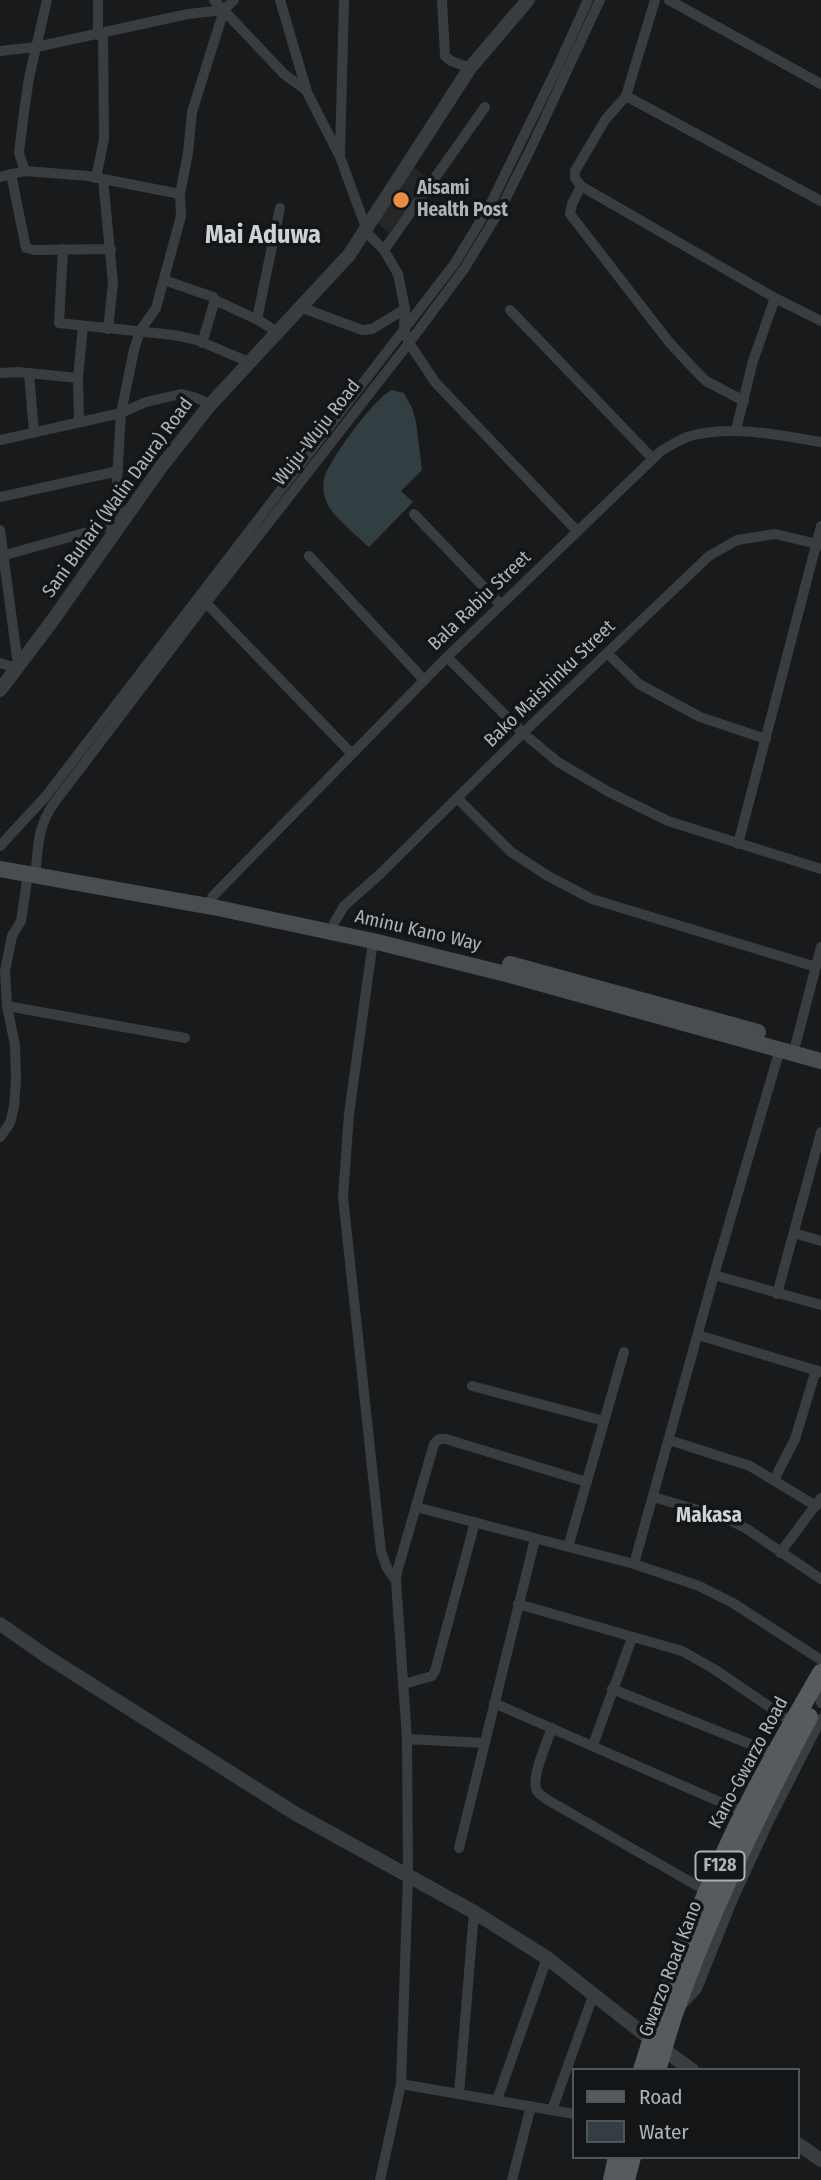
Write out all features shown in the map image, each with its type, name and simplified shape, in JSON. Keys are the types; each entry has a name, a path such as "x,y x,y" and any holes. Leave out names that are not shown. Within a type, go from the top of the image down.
{"main road":[{"name":"Aminu Kano Way","path":"0,860 32,871 373,941 398,942"},
{"name":"Aminu Kano Way","path":"0,869 32,871 212,897 334,923 398,942 544,972 755,1037 780,1049 821,1061"},
{"name":"Aminu Kano Way","path":"755,1037 821,1050"},
{"name":"Kano-Gwarzo Road","path":"643,2068 657,2044 708,1892 775,1754 821,1673"},
{"name":"Gwarzo Road Kano","path":"657,2068 657,2044 674,2014 738,1858 760,1810 821,1696"},
{"path":"612,2180 617,2159"},
{"path":"626,2180 631,2159"},
{"path":"639,2180 644,2159"}],"street":[{"path":"25,172 19,153 29,78 47,0"},
{"path":"98,0 104,139 99,178 111,250 113,283 108,329"},
{"path":"214,0 284,74 307,92"},
{"path":"5,555 120,524 118,471 121,413 140,331 156,308 181,216 180,194 192,112 223,10 234,0"},
{"path":"280,0 307,92 340,157 365,229 384,250 398,274 405,309 404,328 409,343 435,382 577,531"},
{"path":"340,157 344,0"},
{"path":"442,0 445,56 470,68"},
{"name":"Sani Buhari (Walin Daura) Road","path":"0,690 161,467 211,404 349,255 470,68 528,0"},
{"name":"Wuju-Wuju Road","path":"0,846 46,796 455,263 490,205 588,0"},
{"name":"Wuju-Wuju Road","path":"0,1137 10,1123 16,1080 15,1045 7,1006 5,971 12,936 22,920 44,818 464,269 500,210 600,0"},
{"path":"655,0 626,96 605,120 575,171 575,178 581,186 775,298 821,321"},
{"path":"669,0 821,84"},
{"path":"0,51 36,47 188,14 223,10"},
{"path":"626,96 821,201"},
{"path":"384,250 485,107"},
{"path":"111,250 26,248 6,175 25,172 99,178 180,194"},
{"path":"581,186 570,214 669,342 695,370 706,380 744,401"},
{"path":"257,319 280,208"},
{"path":"62,249 58,321 174,335 249,362"},
{"path":"164,280 213,298 277,332"},
{"path":"736,430 754,361 775,298"},
{"path":"202,343 215,300"},
{"path":"300,307 362,330 372,329 405,309"},
{"path":"510,310 653,458"},
{"path":"79,422 78,378 83,326"},
{"path":"0,373 18,372 78,378"},
{"path":"29,373 34,433"},
{"path":"0,440 121,413 146,402 181,394 211,404"},
{"name":"Bala Rabiu Street","path":"212,897 447,657 661,451 688,437 736,430 821,442"},
{"path":"0,497 118,471"},
{"path":"414,514 501,605"},
{"path":"738,844 819,545 821,526"},
{"path":"0,530 5,555 4,585 17,666 0,663"},
{"name":"Bako Maishinku Street","path":"334,923 344,906 709,556 737,540 775,534 819,545"},
{"path":"309,556 425,680"},
{"path":"206,603 352,754"},
{"path":"607,653 639,684 700,717 766,739"},
{"path":"447,657 523,733 558,762 609,792 668,821 821,869"},
{"path":"457,798 511,852 548,877 592,899 816,967"},
{"path":"373,941 349,1114 343,1197 381,1551 387,1568 396,1581"},
{"path":"796,1043 821,947"},
{"path":"7,1006 185,1038"},
{"path":"634,1564 780,1049"},
{"path":"778,1294 821,1132"},
{"path":"809,1173 821,1177"},
{"path":"794,1233 821,1241"},
{"path":"714,1275 821,1306"},
{"path":"698,1335 819,1371 794,1438 774,1480"},
{"path":"568,1547 624,1352"},
{"path":"472,1386 604,1421"},
{"path":"380,2180 401,2084 408,1876 407,1740 396,1581 434,1444 439,1439 446,1438 587,1482"},
{"path":"669,1440 750,1466 818,1502 780,1553"},
{"path":"653,1497 726,1518 821,1579"},
{"path":"416,1507 634,1564 699,1586 733,1603 821,1660"},
{"path":"404,1684 432,1676 435,1671 475,1522"},
{"path":"459,1847 535,1539"},
{"path":"518,1604 682,1651 793,1723"},
{"path":"0,1624 296,1814 474,1912 547,1958 689,2068"},
{"path":"593,1745 632,1637"},
{"path":"612,1689 775,1754"},
{"path":"821,1696 821,1703"},
{"path":"494,1703 745,1813"},
{"path":"674,2014 697,1989 768,1821 821,1718"},
{"path":"552,1728 537,1772 538,1792 708,1892"},
{"path":"407,1740 483,1743"},
{"path":"459,2094 474,1912"},
{"path":"497,2101 547,1958"},
{"path":"552,2110 594,1993"},
{"path":"401,2084 572,2114"},
{"path":"512,2180 531,2106"},
{"path":"800,2145 821,2160"}],"shaded area":[{"name":"Aisami Health Post","path":"411,165 429,180 389,233 374,220"}],"water":[{"path":"392,390 404,393 412,408 422,470 401,491 413,502 369,547 330,509 324,495 323,482 334,458 354,430 375,404"}],"place":[{"name":"Aisami Health Post","path":"401,200"}],"district":[{"name":"Mai Aduwa","path":"263,236"},
{"name":"Makasa","path":"709,1516"}]}
